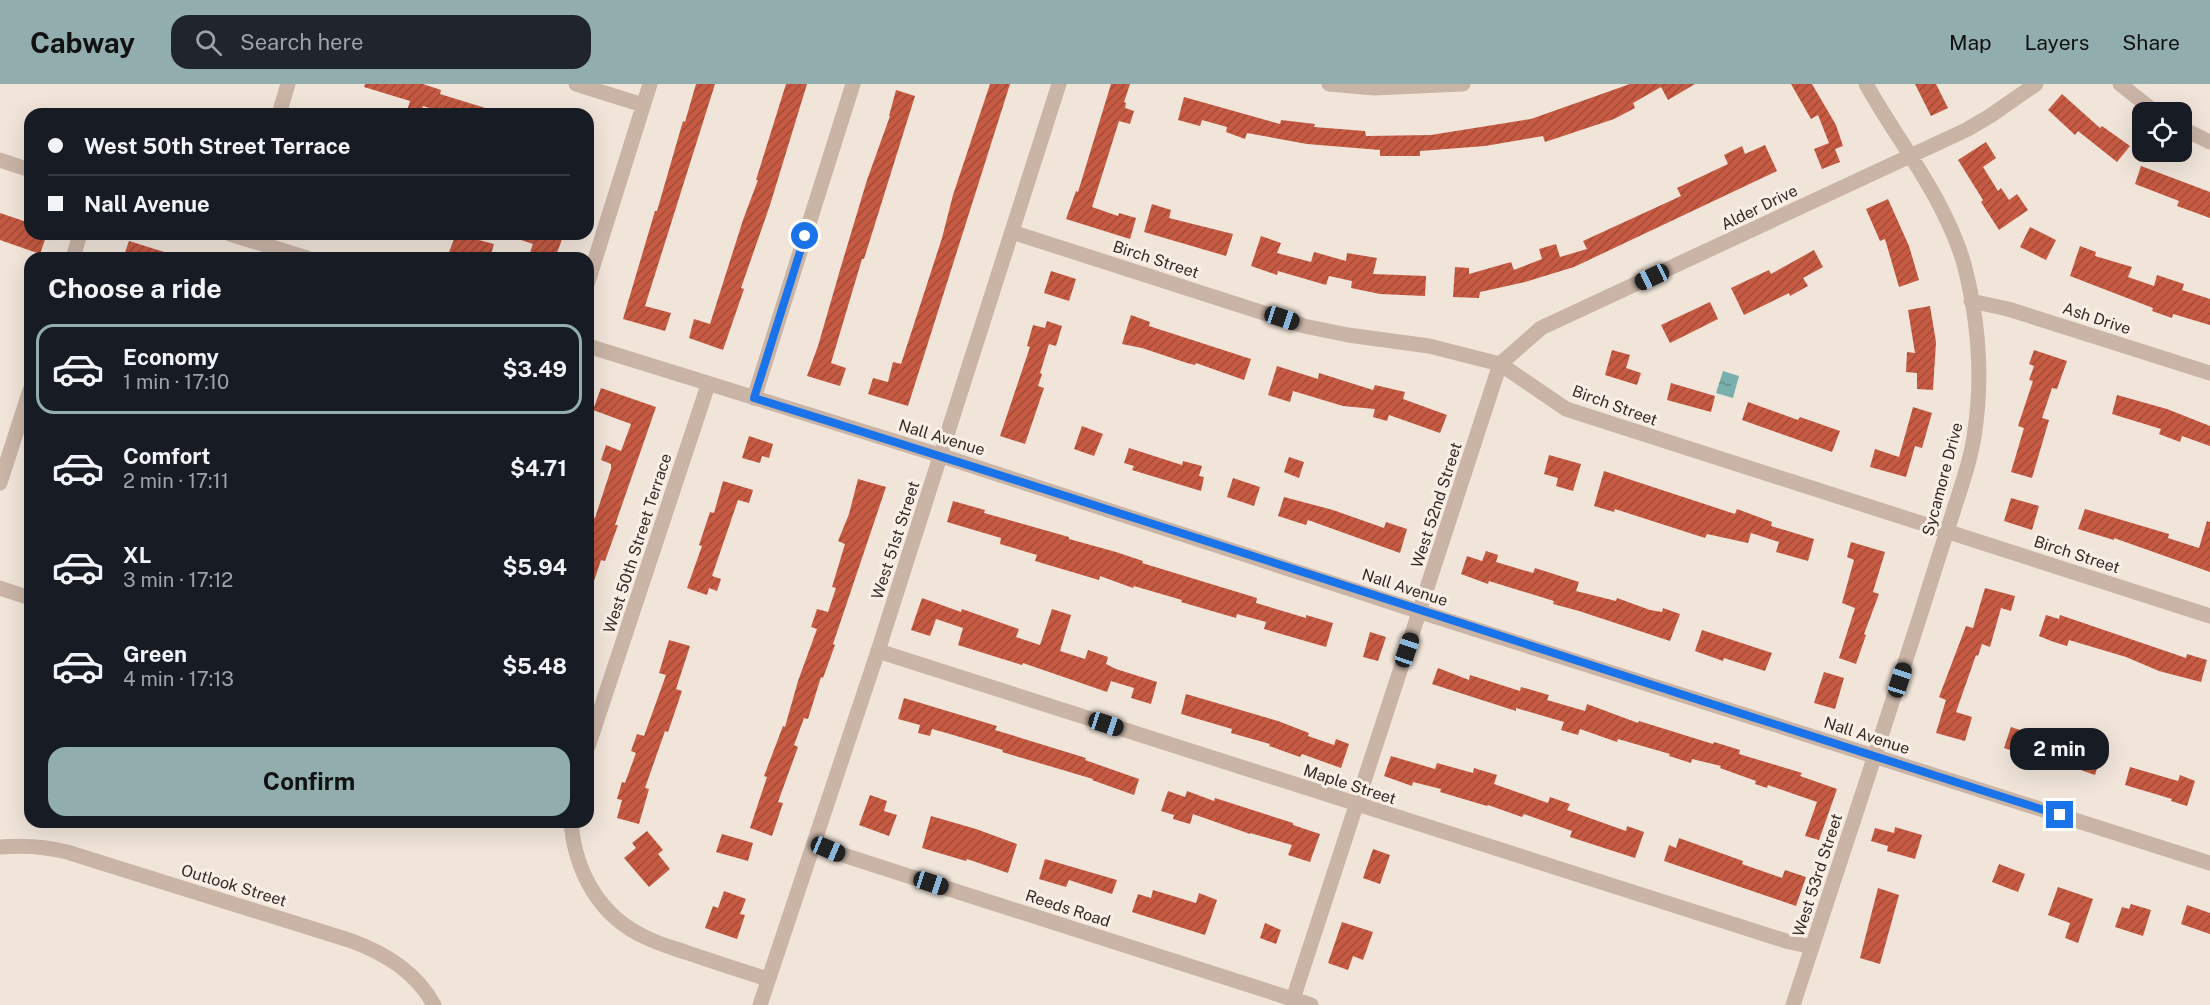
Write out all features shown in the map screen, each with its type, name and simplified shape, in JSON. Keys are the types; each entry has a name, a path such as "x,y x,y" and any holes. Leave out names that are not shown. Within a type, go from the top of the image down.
{"street":[{"path":"281,108 288,84"},
{"path":"576,84 643,105"},
{"path":"594,263 650,84"},
{"path":"754,398 853,84"},
{"name":"West 51st Street","path":"760,1005 942,456 1059,84"},
{"path":"1329,84 1374,88 1463,84"},
{"name":"Sycamore Drive","path":"1866,84 1940,204 1953,233 1964,264 1971,301 1978,344 1979,390 1975,432 1947,532 1875,756"},
{"name":"Alder Drive","path":"1500,364 1541,328 1911,156 1982,120 2036,84"},
{"path":"2120,84 2142,102"},
{"path":"2192,133 2210,142"},
{"path":"0,160 24,168"},
{"name":"Birch Street","path":"1012,232 1304,326 1348,335 1429,346 1500,364 1566,409 2210,616"},
{"path":"252,240 289,252"},
{"name":"Ash Drive","path":"1971,301 2008,309 2210,373"},
{"name":"Nall Avenue","path":"594,348 942,456 1421,612 2210,863"},
{"name":"West 52nd Street","path":"1293,999 1500,364"},
{"name":"West 50th Street Terrace","path":"594,729 708,385"},
{"path":"0,483 24,409"},
{"path":"0,588 24,596"},
{"name":"Maple Street","path":"878,651 1786,941 1812,947"},
{"name":"West 53rd Street","path":"1793,1005 1875,756"},
{"path":"572,828 576,855 590,887 601,903 622,923 646,938 768,979"},
{"name":"Reeds Road","path":"815,844 1311,1005"},
{"name":"Outlook Street","path":"0,847 45,846 352,941 379,951 396,962 425,990 434,1005"}],"water":[{"path":"1723,371 1739,376 1733,398 1716,393"}],"building":[{"path":"365,84 423,84 441,90 440,94 485,108 423,106 422,108 408,108 410,101 364,87"},
{"path":"696,84 715,84 645,306 671,313 665,331 623,319"},
{"path":"786,84 807,84 723,350 689,338 694,319 710,324 758,180 756,180"},
{"path":"990,84 1010,84 908,406 868,394 873,378 888,382 893,362 901,364"},
{"path":"1111,84 1130,84 1124,102 1126,103 1125,108 1134,111 1130,124 1119,121 1092,207 1118,216 1119,213 1136,218 1130,239 1066,219 1076,191 1078,192"},
{"path":"1630,84 1695,84 1668,100 1661,87 1633,103 1635,108 1614,119 1545,142 1543,136 1485,146 1420,151 1420,156 1380,156 1380,150 1307,144 1247,133 1245,139 1226,132 1227,127 1202,120 1200,126 1178,120 1184,97 1280,124 1281,120 1315,124 1314,127 1365,131 1366,136 1431,135 1531,119"},
{"path":"1791,84 1812,84 1836,125 1843,146 1835,149 1840,162 1822,169 1814,149 1829,143 1818,115 1811,119"},
{"path":"1915,84 1936,84 1948,108 1931,116"},
{"path":"896,90 915,96 831,363 846,368 840,386 807,376 867,180 890,116"},
{"path":"2062,94 2100,128 2102,126 2130,146 2117,162 2078,131 2075,135 2048,110"},
{"path":"1986,142 1996,158 1983,167 1998,191 2001,188 2009,200 2017,194 2028,210 1999,230 1958,160"},
{"path":"1765,145 1777,171 1574,267 1525,282 1480,292 1479,298 1453,297 1455,267 1469,268 1469,274 1511,262 1514,270 1542,259 1539,249 1556,244 1560,257 1587,249 1583,241 1681,196 1677,188 1728,164 1724,155 1742,146 1745,154"},
{"path":"2141,166 2210,192 2210,218 2177,206 2179,201 2135,184"},
{"path":"1888,199 1909,246 1919,280 1899,287 1885,239 1880,241 1866,209"},
{"path":"1152,204 1171,210 1169,218 1233,234 1226,256 1144,232"},
{"path":"0,213 24,221 24,240 45,240 41,252 34,252 0,240"},
{"path":"2030,227 2056,240 2046,260 2020,247"},
{"path":"1261,236 1281,243 1277,253 1311,262 1314,252 1346,261 1347,253 1377,258 1373,274 1426,276 1425,296 1380,294 1351,288 1352,281 1329,276 1326,285 1278,271 1277,275 1251,266"},
{"path":"454,240 479,240 494,244 492,252 449,252"},
{"path":"521,240 562,240 557,252 530,252 533,244"},
{"path":"129,241 164,252 125,252"},
{"path":"2080,246 2096,252 2095,256 2132,267 2128,277 2154,286 2157,275 2184,284 2182,290 2210,299 2210,325 2173,314 2172,318 2152,311 2153,308 2070,276"},
{"path":"1814,250 1823,267 1803,278 1808,286 1744,315 1731,288 1769,270 1771,274"},
{"path":"1051,271 1076,279 1069,301 1044,293"},
{"path":"1710,302 1718,319 1670,343 1661,325"},
{"path":"1930,306 1936,342 1933,390 1917,389 1917,373 1906,372 1907,352 1915,353 1908,310"},
{"path":"1131,315 1150,322 1149,326 1251,359 1244,380 1196,363 1195,365 1187,363 1122,344"},
{"path":"1047,321 1062,326 1056,346 1049,344 1038,386 1044,388 1025,444 1000,436 1030,347 1027,346 1033,325 1045,328"},
{"path":"1612,350 1630,355 1626,368 1641,373 1637,385 1605,375"},
{"path":"2034,350 2067,361 2057,389 2052,388 2042,418 2049,420 2032,478 2011,472 2024,428 2018,426 2033,381 2029,380 2034,366 2029,364"},
{"path":"1277,366 1318,379 1319,373 1373,390 1375,385 1405,392 1403,399 1447,415 1440,433 1389,415 1387,421 1373,417 1375,409 1343,406 1293,391 1290,402 1268,395"},
{"path":"1671,383 1715,396 1711,412 1667,400"},
{"path":"601,388 656,407 615,525 618,525 605,561 601,560 594,581 594,518 611,469 611,464 601,460 606,445 621,451 631,424 594,410"},
{"path":"2117,395 2167,409 2210,426 2210,446 2182,436 2180,442 2159,434 2161,429 2112,414"},
{"path":"1748,402 1798,420 1800,417 1840,431 1832,452 1742,420"},
{"path":"1913,407 1932,413 1922,448 1915,446 1906,477 1870,467 1875,449 1899,457"},
{"path":"1082,426 1103,434 1094,456 1074,449"},
{"path":"749,436 773,444 769,458 762,456 760,463 742,458"},
{"path":"1129,448 1182,465 1183,461 1202,466 1199,476 1204,477 1201,491 1132,470 1134,466 1124,463"},
{"path":"1549,455 1581,464 1573,491 1556,486 1558,478 1544,474"},
{"path":"1289,457 1304,462 1299,478 1284,472"},
{"path":"1604,471 1735,514 1737,509 1772,522 1771,526 1814,539 1808,561 1776,552 1779,542 1751,533 1748,543 1707,534 1705,538 1615,509 1614,512 1594,506"},
{"path":"1233,478 1260,487 1254,506 1227,497"},
{"path":"858,479 886,487 833,644 835,645 823,678 821,677 808,719 804,718 794,745 798,747 778,802 783,803 772,836 750,828 767,777 764,776 783,726 785,727 798,681 817,629 811,627 817,609 828,612 836,588 832,587 845,544 838,541 849,514"},
{"path":"723,481 753,490 749,503 738,500 712,576 721,579 717,591 709,588 707,595 687,588 702,546 699,545 710,512 714,513"},
{"path":"1284,497 1333,510 1384,528 1386,522 1407,529 1400,553 1308,520 1306,525 1278,516"},
{"path":"2011,498 2039,506 2032,530 2004,521"},
{"path":"953,501 985,510 984,513 1069,537 1069,539 1143,561 1142,563 1257,598 1256,603 1306,618 1306,615 1333,623 1326,647 1264,629 1266,622 1237,614 1236,618 1100,576 1099,580 1035,561 1037,555 1000,544 1001,538 947,522"},
{"path":"2085,509 2169,534 2168,538 2199,548 2207,521 2210,522 2210,572 2114,538 2114,540 2078,529"},
{"path":"1851,542 1885,552 1873,592 1879,594 1856,664 1839,658 1855,608 1842,603 1854,560 1847,557"},
{"path":"1486,551 1498,555 1496,562 1533,573 1535,568 1579,582 1576,591 1616,601 1617,598 1650,610 1662,612 1663,608 1680,614 1670,641 1553,604 1554,601 1489,581 1488,584 1461,574 1467,556 1482,561"},
{"path":"1985,588 2015,596 2011,611 2001,608 1990,647 1982,644 1978,656 1976,655 1956,712 1972,717 1965,741 1936,733 1946,700 1939,697 1966,626 1973,628"},
{"path":"922,598 1019,629 1016,637 1040,645 1052,609 1071,615 1060,651 1085,659 1088,650 1108,657 1106,664 1116,669 1157,682 1151,704 1131,698 1134,688 1111,681 1107,692 1023,663 1022,665 958,645 963,628 936,619 930,636 911,630"},
{"path":"2046,615 2059,619 2060,615 2186,658 2187,654 2207,660 2201,682 2159,671 2126,657 2069,640 2067,646 2039,636"},
{"path":"1702,630 1772,653 1765,671 1724,658 1723,661 1695,651"},
{"path":"1370,632 1386,637 1378,661 1363,657"},
{"path":"669,640 690,646 676,689 682,691 645,788 649,789 639,824 617,818 622,800 617,799 622,782 625,783 636,753 631,751 637,734 644,736 666,675 659,673"},
{"path":"1438,668 1469,680 1470,675 1520,691 1521,687 1549,695 1547,700 1585,711 1587,704 1638,723 1639,721 1740,750 1739,754 1802,773 1800,776 1837,789 1819,840 1805,836 1817,802 1768,785 1767,788 1755,784 1756,781 1720,768 1721,766 1692,759 1691,763 1669,756 1670,754 1618,739 1617,742 1580,729 1578,735 1561,730 1564,722 1516,708 1516,711 1432,684"},
{"path":"1824,672 1844,678 1835,709 1814,703"},
{"path":"1186,694 1278,721 1309,733 1308,736 1334,745 1336,739 1349,744 1341,768 1302,754 1300,757 1269,746 1270,744 1231,733 1232,729 1181,714"},
{"path":"904,698 997,726 995,730 1086,758 1085,760 1139,779 1134,795 1093,779 950,734 932,729 930,736 918,733 920,725 898,719"},
{"path":"2011,727 2074,748 2077,739 2104,748 2095,775 2052,760 2051,764 2004,748"},
{"path":"1391,756 1435,769 1437,763 1473,773 1474,768 1497,775 1494,784 1548,803 1550,797 1570,804 1567,810 1626,831 1627,826 1644,832 1635,858 1570,837 1572,831 1524,814 1522,817 1440,792 1441,789 1413,782 1412,786 1384,776"},
{"path":"2130,767 2178,781 2180,775 2195,781 2187,806 2171,801 2172,799 2125,785"},
{"path":"1168,791 1185,797 1187,791 1214,801 1215,798 1320,834 1310,862 1288,855 1292,845 1250,834 1193,814 1190,824 1173,819 1174,815 1161,811"},
{"path":"870,795 887,801 884,811 897,815 889,836 859,825"},
{"path":"931,816 1017,844 1008,873 967,859 966,861 922,848"},
{"path":"1895,827 1922,835 1915,859 1887,851 1888,846 1871,841 1875,828 1894,833"},
{"path":"647,831 663,850 658,854 670,869 649,887 624,858 636,848 632,843"},
{"path":"722,834 753,843 748,861 716,852"},
{"path":"1679,838 1782,878 1785,870 1806,877 1796,906 1664,861 1669,845 1676,848"},
{"path":"1373,849 1390,855 1380,884 1363,878"},
{"path":"1045,859 1117,880 1112,894 1069,880 1066,887 1039,879"},
{"path":"1999,864 2025,874 2018,892 1992,882"},
{"path":"2058,887 2093,899 2078,943 2065,938 2070,923 2048,915"},
{"path":"1878,888 1899,895 1880,964 1860,958"},
{"path":"1153,890 1196,903 1199,893 1217,900 1205,935 1132,912 1138,894 1151,898"},
{"path":"724,891 746,899 740,914 745,915 737,939 705,928 713,906 718,908"},
{"path":"2131,904 2151,910 2143,936 2115,927 2122,907 2129,909"},
{"path":"2187,905 2210,913 2210,934 2181,924"},
{"path":"1342,922 1373,932 1363,960 1353,956 1348,970 1328,963"},
{"path":"1265,923 1281,930 1276,944 1260,938"}],"route":[{"path":"805,236 754,398 942,456 1421,612 2060,815"}]}
